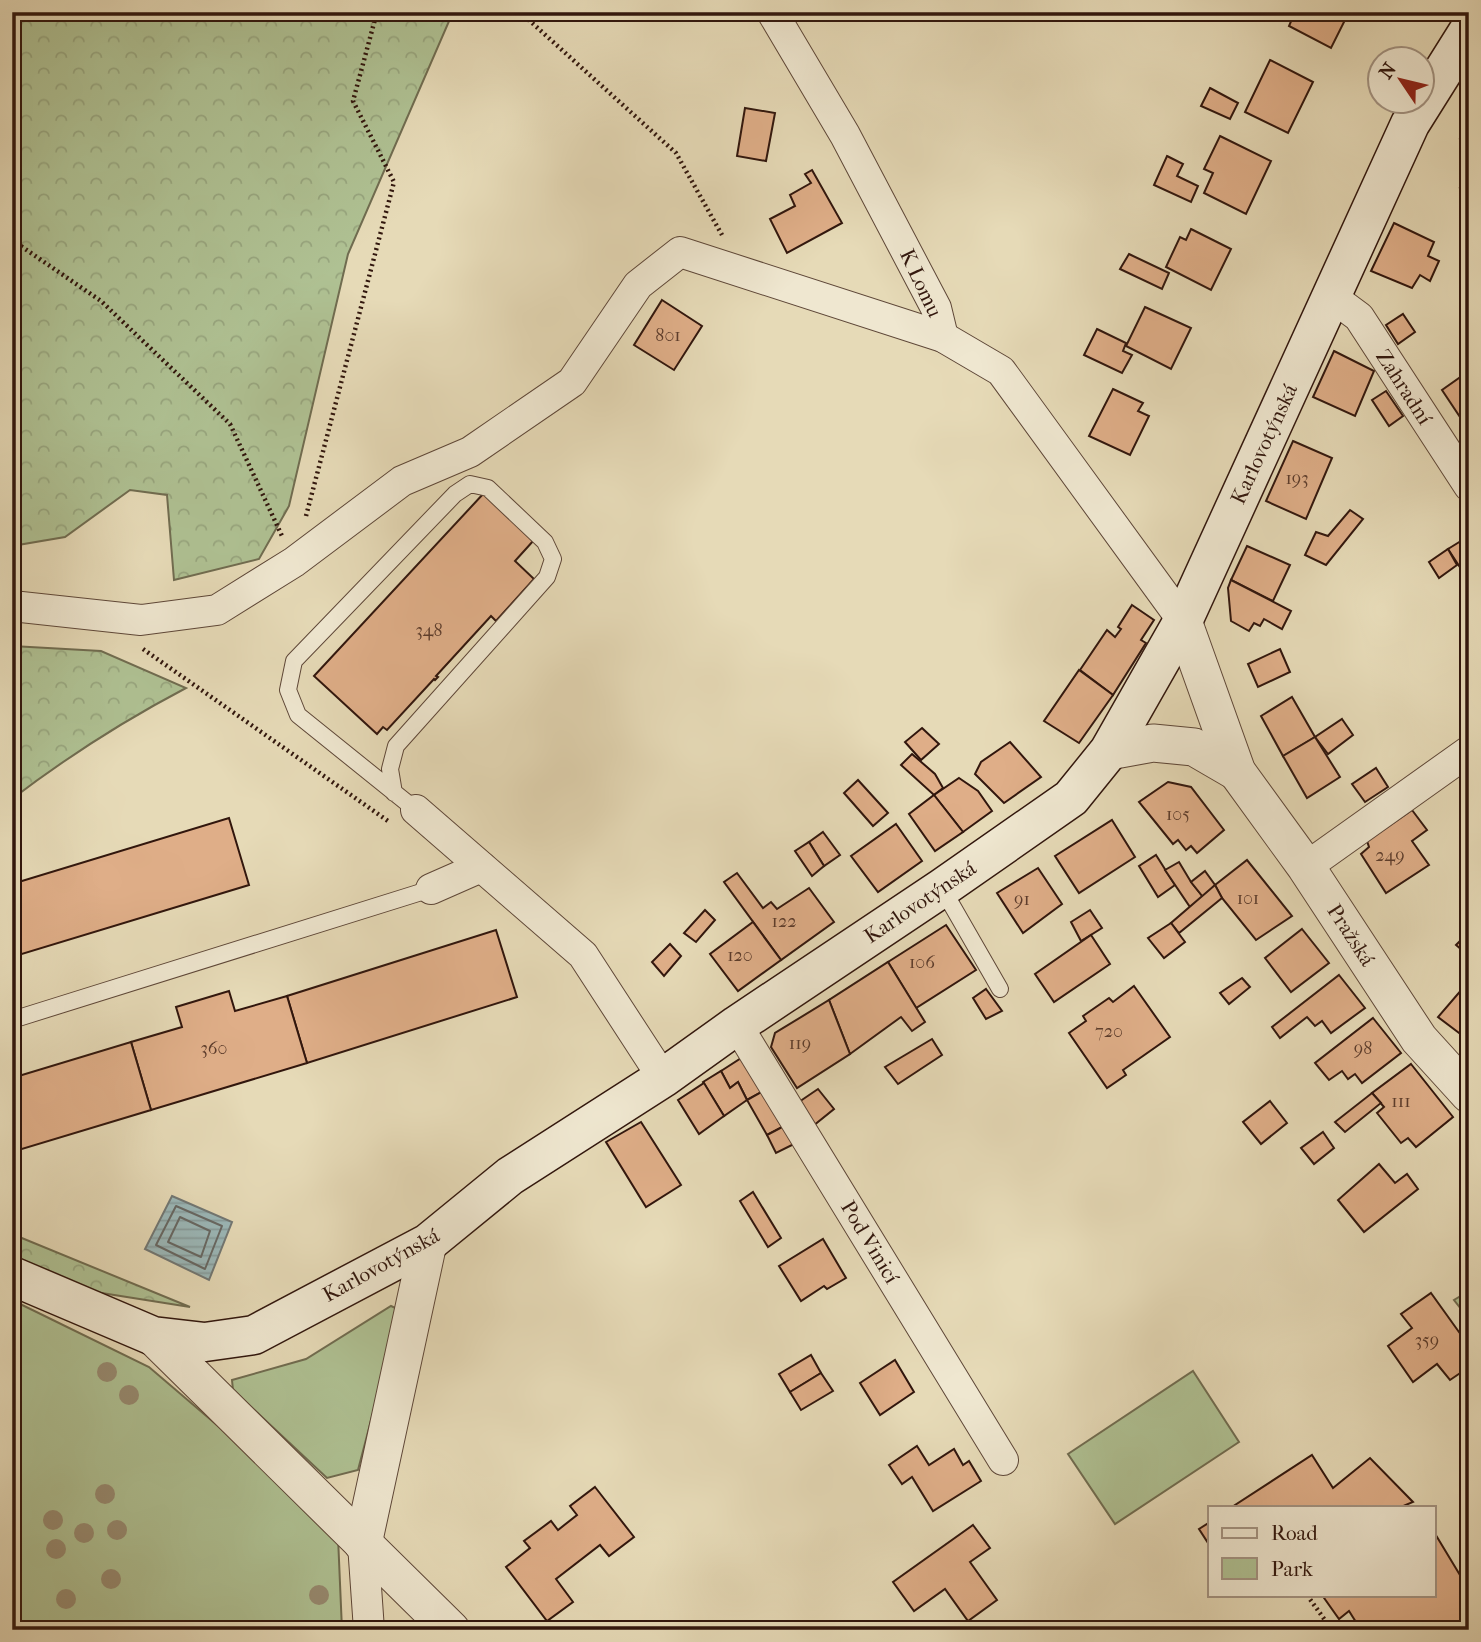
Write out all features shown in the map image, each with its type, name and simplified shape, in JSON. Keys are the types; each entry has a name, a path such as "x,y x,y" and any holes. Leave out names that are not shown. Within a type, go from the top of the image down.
{"main road":[{"name":"Karlovotýnská","path":"12,1276 153,1336 205,1342 254,1335 428,1243 510,1176 663,1078 1071,797 1110,751 1183,621 1410,124 1469,30"}],"street":[{"name":"K Lomu","path":"772,12 845,135 936,308 943,337 1001,371 1183,621"},
{"path":"12,606 141,620 217,610 294,562 402,481 470,452 572,382 638,285 680,253 943,337"},
{"name":"Zahradní","path":"1332,297 1359,317 1469,486"},
{"name":"Pražská","path":"1183,621 1237,772 1306,867 1419,1039 1469,1094"},
{"name":"Pražská","path":"1110,751 1153,743 1194,747 1237,772"},
{"path":"1306,867 1469,751"},
{"path":"400,809 481,867 583,955 663,1078"},
{"path":"431,889 481,867"},
{"name":"Pod Vinicí","path":"737,1025 1003,1460"},
{"path":"369,1630 363,1544 428,1243"},
{"path":"153,1336 451,1630"}],"lane":[{"path":"470,484 488,488 545,542 553,559 547,577 396,746 390,769 400,809 298,715 288,690 294,661 455,494 470,484"},
{"path":"942,888 1000,989"},
{"path":"12,1020 431,889"}],"path":[{"path":"294,562 394,182 353,101 377,12"},
{"path":"520,12 676,153 743,273"},
{"path":"12,240 101,301 230,425 294,562"},
{"path":"135,644 400,809"},
{"path":"1308,1596 1332,1630"}],"green space":[{"path":"12,12 453,12 348,254 289,506 259,559 174,580 167,495 130,490 65,537 12,546"},
{"path":"12,646 101,651 186,688 97,740 12,799"},
{"path":"12,1234 190,1307 89,1291 12,1257"},
{"path":"1469,1291 1469,1319 1454,1300"},
{"path":"12,1300 149,1367 245,1449 338,1537 342,1630 12,1630"},
{"path":"391,1306 400,1310 358,1470 327,1478 233,1390 232,1380 306,1359"},
{"path":"1193,1371 1239,1442 1115,1524 1068,1454"}],"water":[{"path":"172,1196 232,1222 209,1280 145,1249"}],"building":[{"path":"1295,12 1349,12 1331,48 1289,26"},
{"path":"1270,60 1313,82 1288,133 1245,112"},
{"path":"1210,88 1238,103 1230,119 1201,106"},
{"path":"745,108 775,113 766,161 737,156"},
{"path":"1469,133 1469,153 1460,139"},
{"path":"1220,136 1271,161 1246,214 1204,193 1213,173 1204,169"},
{"path":"1167,156 1183,164 1177,176 1198,186 1191,202 1154,185"},
{"path":"812,170 842,223 787,253 770,219 795,206 790,195 811,183 805,174"},
{"path":"1469,183 1469,201 1460,188"},
{"path":"1394,223 1434,242 1428,256 1439,261 1430,281 1420,275 1412,288 1371,271"},
{"path":"1191,229 1231,249 1211,290 1166,267 1180,237 1186,240"},
{"path":"1129,254 1169,273 1162,289 1120,269"},
{"path":"662,300 702,326 674,370 634,345"},
{"path":"1145,307 1191,328 1171,369 1126,346"},
{"path":"1403,314 1415,332 1398,344 1386,325"},
{"path":"1097,329 1126,343 1123,351 1132,355 1122,373 1084,355"},
{"path":"1334,351 1374,371 1355,416 1313,397"},
{"path":"1469,371 1469,425 1466,426 1442,390"},
{"path":"1113,389 1143,403 1138,411 1149,416 1130,455 1089,436"},
{"path":"1386,391 1403,416 1389,426 1372,400"},
{"path":"1293,441 1332,458 1306,519 1266,501"},
{"path":"484,493 534,540 515,561 534,579 496,621 491,616 387,730 383,727 377,734 314,676"},
{"path":"1350,510 1363,519 1326,565 1305,555 1316,532 1328,536"},
{"path":"1469,536 1469,581 1448,549"},
{"path":"1247,546 1290,565 1273,601 1231,580"},
{"path":"1448,549 1457,565 1439,578 1429,562"},
{"path":"1231,580 1291,611 1282,629 1264,619 1260,626 1254,623 1249,631 1231,621 1228,588"},
{"path":"1132,605 1154,620 1141,640 1146,643 1113,695 1080,670 1107,630 1115,637"},
{"path":"1280,649 1290,672 1258,687 1248,664"},
{"path":"1079,670 1113,695 1079,743 1044,721"},
{"path":"1292,697 1315,737 1283,756 1261,716"},
{"path":"1342,719 1353,735 1328,754 1315,737"},
{"path":"922,728 939,744 921,760 905,742"},
{"path":"1315,737 1340,777 1307,798 1283,756"},
{"path":"1010,742 1041,777 1004,803 975,774 981,762"},
{"path":"912,754 935,774 943,788 934,795 901,765"},
{"path":"1376,768 1388,787 1365,802 1352,784"},
{"path":"959,778 978,791 992,811 963,832 934,795"},
{"path":"858,780 888,813 873,826 844,793"},
{"path":"1168,782 1191,787 1224,830 1197,853 1191,846 1186,850 1178,840 1173,844 1139,802"},
{"path":"934,795 963,832 935,851 909,814"},
{"path":"1412,810 1427,830 1412,841 1429,865 1386,893 1361,854 1369,847 1367,841"},
{"path":"229,818 249,885 12,957 12,884"},
{"path":"1112,820 1135,857 1079,893 1055,856"},
{"path":"896,824 922,861 878,892 851,856"},
{"path":"823,832 840,855 824,866 809,842"},
{"path":"809,842 824,866 812,876 795,851"},
{"path":"1156,855 1175,885 1158,897 1139,866"},
{"path":"1247,860 1292,916 1256,940 1222,898 1215,885"},
{"path":"1179,862 1203,897 1190,907 1165,870"},
{"path":"1038,868 1062,904 1023,933 997,893"},
{"path":"1205,871 1215,885 1203,897 1191,882"},
{"path":"737,873 763,908 771,902 777,909 809,888 834,922 781,960 724,882"},
{"path":"1215,885 1222,898 1179,933 1171,923"},
{"path":"705,910 715,920 696,942 684,933"},
{"path":"1090,910 1102,928 1081,941 1071,922"},
{"path":"753,922 781,960 738,991 710,954"},
{"path":"1171,923 1185,942 1164,958 1148,938"},
{"path":"946,925 976,970 916,1008 888,962"},
{"path":"1302,929 1329,963 1291,992 1265,958"},
{"path":"496,930 517,997 307,1063 287,996"},
{"path":"1469,932 1469,956 1456,945"},
{"path":"1091,935 1110,964 1054,1002 1035,974"},
{"path":"670,944 681,956 664,976 652,962"},
{"path":"888,962 925,1022 912,1031 901,1017 850,1054 829,1000"},
{"path":"1339,975 1365,1008 1331,1033 1322,1021 1315,1026 1307,1017 1280,1038 1272,1027"},
{"path":"1242,978 1250,987 1229,1004 1220,993"},
{"path":"1469,981 1469,1037 1467,1039 1438,1017"},
{"path":"1134,986 1170,1037 1123,1070 1126,1075 1107,1088 1069,1033 1086,1021 1083,1016 1109,998 1113,1002"},
{"path":"986,989 1002,1011 986,1019 973,998"},
{"path":"229,991 235,1011 287,996 307,1063 151,1110 131,1042 182,1027 176,1007"},
{"path":"829,1000 850,1054 797,1088 771,1047 775,1033"},
{"path":"1373,1018 1401,1053 1362,1083 1355,1074 1348,1079 1342,1071 1329,1080 1315,1063"},
{"path":"932,1039 942,1055 898,1084 885,1067"},
{"path":"131,1042 151,1110 12,1152 12,1078"},
{"path":"746,1055 767,1089 747,1100 738,1082 730,1088 721,1071"},
{"path":"1411,1064 1453,1117 1416,1147 1408,1138 1401,1143 1377,1113 1384,1107 1372,1093"},
{"path":"721,1071 730,1088 738,1082 747,1100 724,1116 703,1082"},
{"path":"704,1083 724,1116 699,1134 678,1100"},
{"path":"767,1089 786,1125 767,1135 747,1100"},
{"path":"818,1089 834,1109 808,1130 793,1106"},
{"path":"1372,1093 1381,1103 1345,1132 1335,1122"},
{"path":"1270,1101 1287,1123 1261,1144 1243,1122"},
{"path":"641,1122 681,1185 646,1207 606,1142"},
{"path":"786,1125 796,1143 776,1153 767,1135"},
{"path":"1323,1132 1334,1148 1314,1164 1301,1148"},
{"path":"1379,1164 1395,1183 1407,1174 1418,1189 1364,1232 1338,1200"},
{"path":"753,1192 781,1238 768,1247 740,1201"},
{"path":"823,1239 846,1278 827,1289 824,1286 801,1301 779,1266"},
{"path":"1431,1293 1469,1346 1469,1367 1450,1380 1437,1364 1413,1382 1388,1346 1412,1328 1401,1314"},
{"path":"811,1355 821,1373 790,1392 779,1374"},
{"path":"895,1360 914,1392 880,1415 860,1383"},
{"path":"821,1373 833,1391 801,1410 790,1392"},
{"path":"917,1446 929,1465 954,1449 963,1465 969,1461 981,1481 933,1511 912,1477 902,1484 889,1465"},
{"path":"1312,1455 1333,1488 1370,1458 1413,1502 1403,1506 1234,1506"},
{"path":"595,1487 634,1537 609,1556 600,1545 556,1579 573,1602 547,1621 506,1567 530,1548 524,1541 551,1521 558,1530 577,1515 570,1506"},
{"path":"1208,1523 1208,1543 1199,1529"},
{"path":"973,1525 990,1548 970,1562 997,1600 968,1621 945,1589 914,1611 893,1582"},
{"path":"1436,1535 1469,1590 1469,1630 1361,1630 1349,1611 1339,1619 1323,1596 1436,1596"}]}
